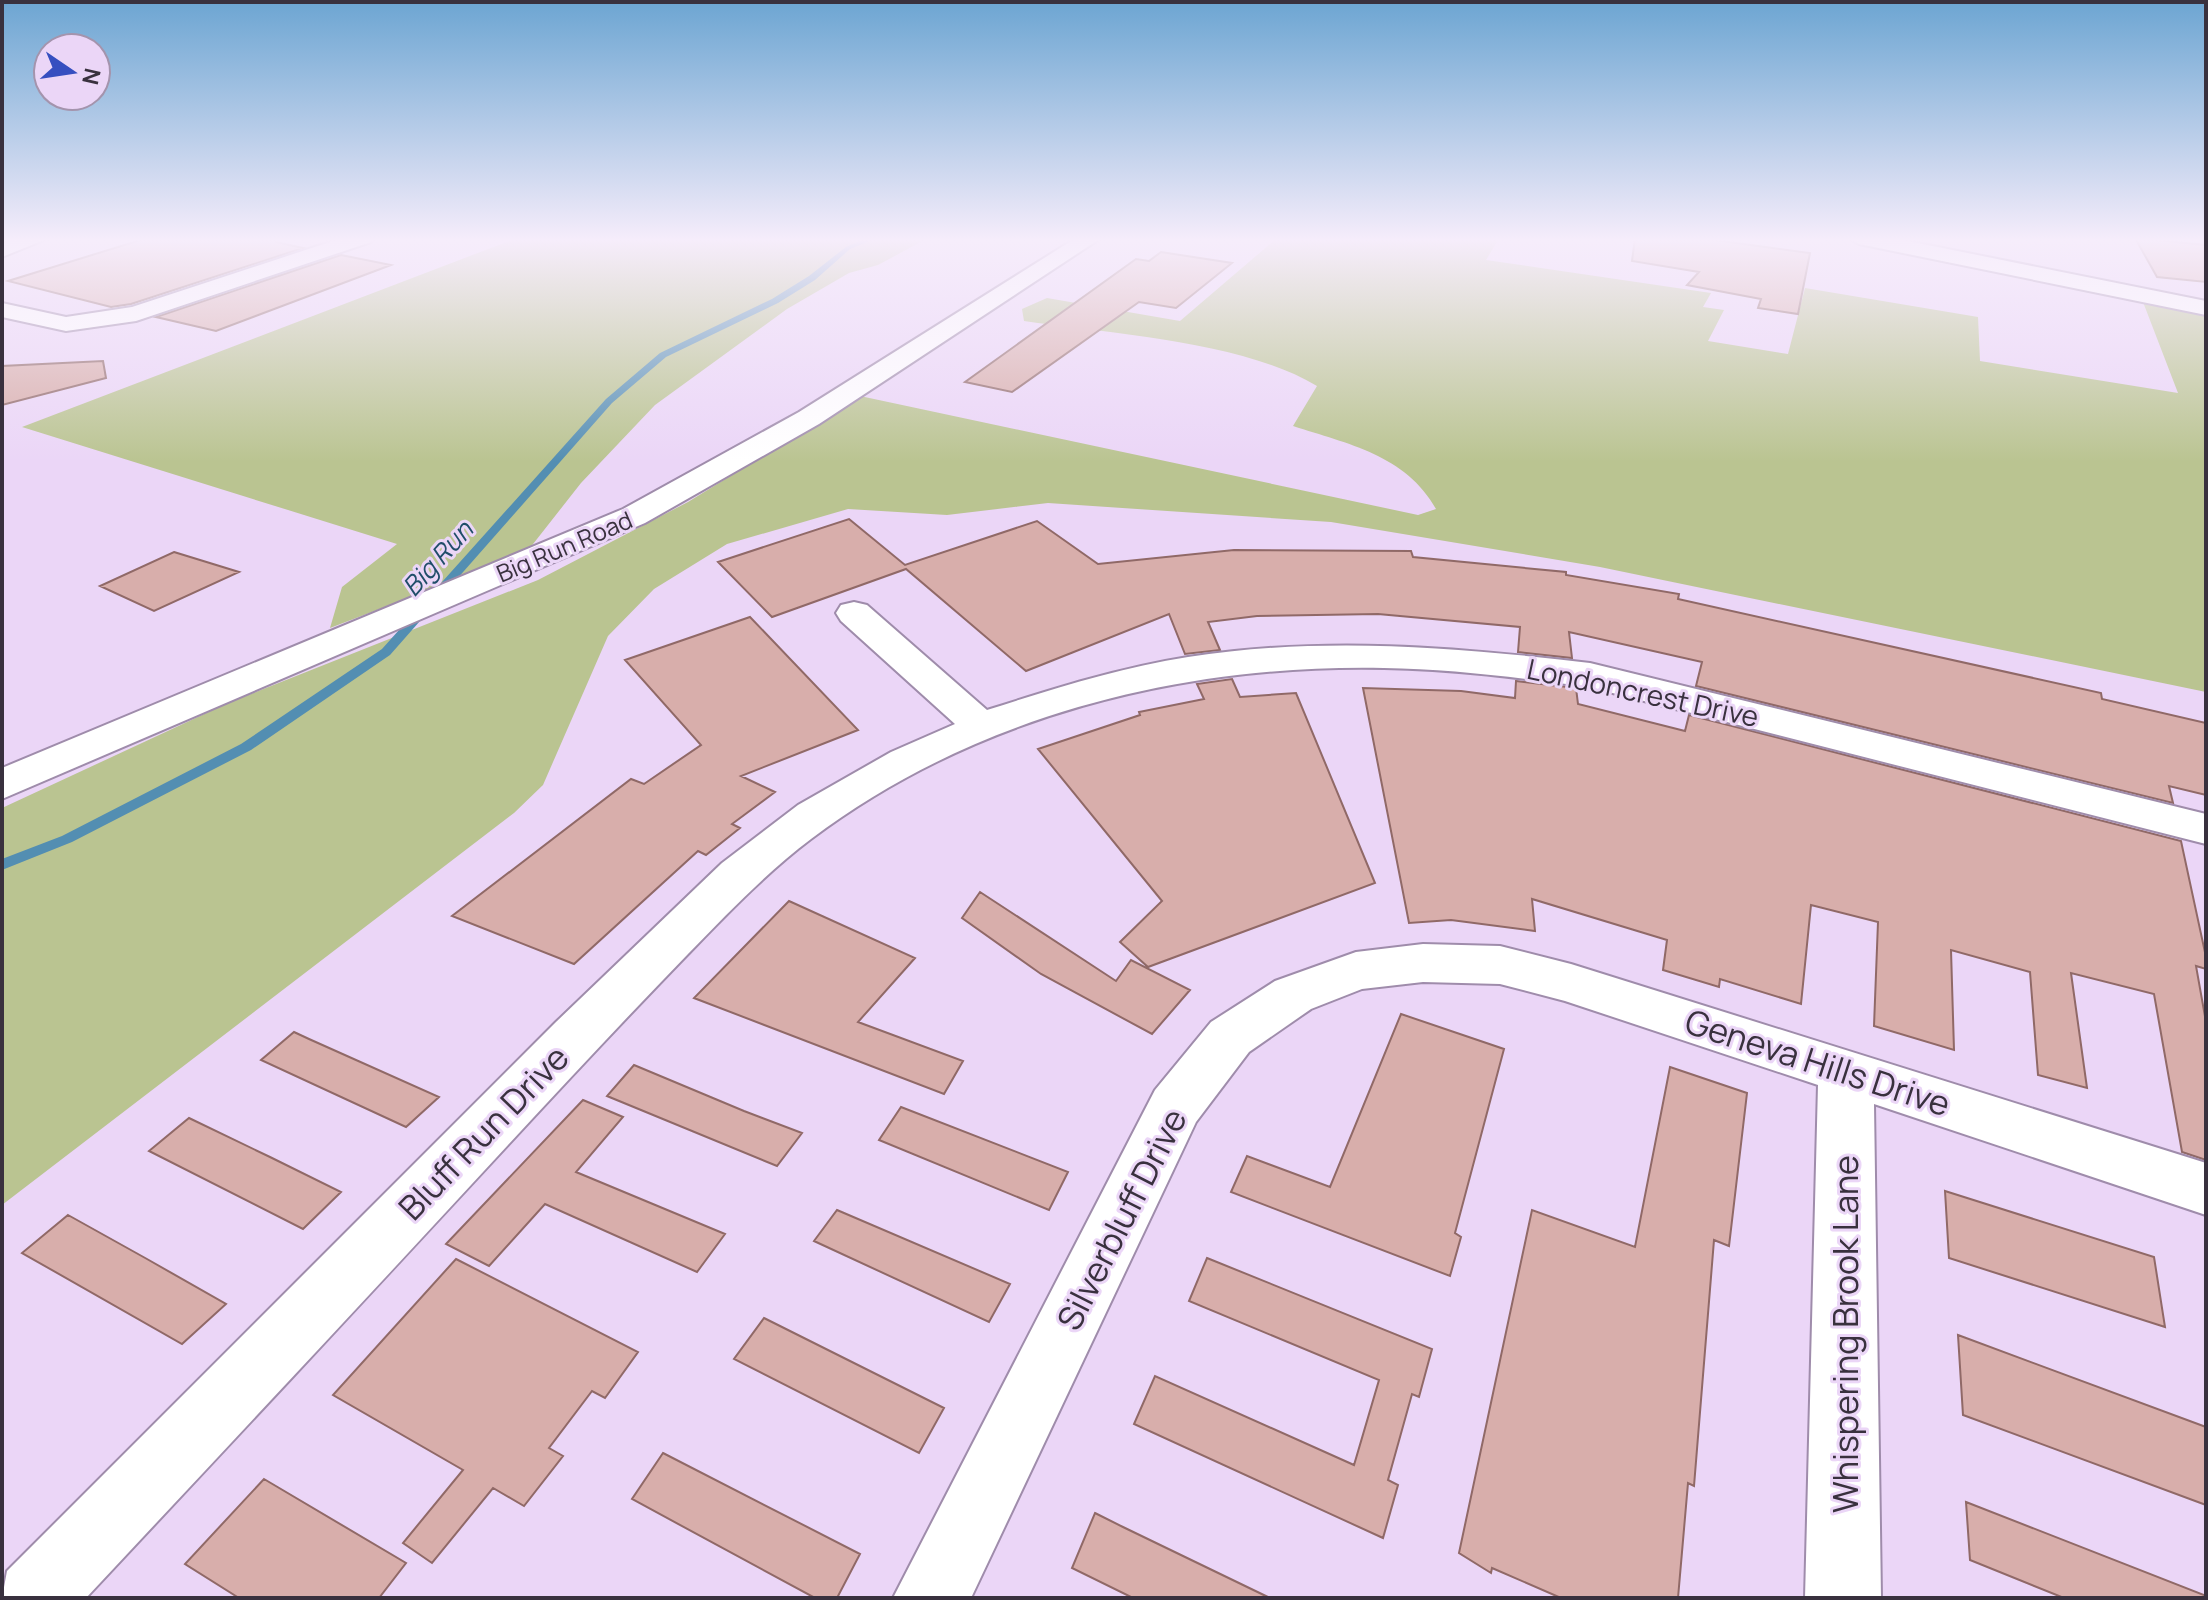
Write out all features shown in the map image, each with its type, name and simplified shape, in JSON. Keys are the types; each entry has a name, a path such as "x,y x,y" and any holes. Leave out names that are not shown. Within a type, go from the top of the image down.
{"street":[{"path":"14,313 94,328 140,313"},
{"name":"Big Run Road","path":"2,785 225,684 534,561 699,482 971,313"},
{"path":"854,613 955,700 980,727"},
{"name":"Londoncrest Drive","path":"980,727 1101,686 1204,664 1287,656 1384,654 1496,661 1590,675 2206,829"},
{"name":"Bluff Run Drive","path":"34,1598 601,1010 738,874 812,816 895,768 980,727"},
{"name":"Geneva Hills Drive","path":"1423,963 1500,965 1571,983 2206,1189"},
{"name":"Silverbluff Drive","path":"931,1598 1175,1107 1230,1037 1293,995 1356,971 1423,963"},
{"name":"Whispering Brook Lane","path":"1843,1598 1846,1070"}],"green space":[{"path":"321,313 782,313 655,405 581,483 526,553 330,628 342,587 397,544 22,427"},
{"path":"1023,313 1132,313 1180,321 1190,313 1723,313 1708,341 1788,354 1799,313 1952,313 1978,317 1980,361 2178,393 2147,313 2206,315 2206,692 1600,567 1331,522 1048,503 947,515 848,509 727,544 654,589 608,636 543,785 514,813 2,1205 2,808 228,703 538,580 688,502 860,396 1418,515 1436,509 1409,476 1392,464 1355,446 1293,426 1317,386 1286,371 1215,349 1024,321"}],"building":[{"path":"169,313 265,313 216,331 156,317"},
{"path":"1061,313 1124,313 1012,392 965,382"},
{"path":"103,361 106,378 2,405 2,366"},
{"path":"849,519 905,565 1037,521 1098,564 1234,550 1411,551 1413,557 1566,572 1566,575 1679,594 1678,599 2101,693 2102,699 2206,723 2206,795 2169,786 2173,803 1696,686 1702,662 1569,632 1572,658 1518,652 1520,627 1378,614 1257,616 1208,622 1220,650 1185,654 1169,614 1026,671 906,569 772,617 718,562"},
{"path":"174,552 239,572 154,611 100,586"},
{"path":"750,617 858,730 741,776 775,792 732,824 740,828 706,855 698,851 574,964 452,916 631,779 644,784 701,745 625,660"},
{"path":"1232,679 1240,697 1296,693 1375,883 1148,967 1120,942 1162,901 1038,749 1140,715 1139,712 1204,699 1197,684"},
{"path":"1516,681 1576,688 1578,704 1685,731 1689,715 2181,841 2206,957 2206,969 2196,966 2206,1022 2206,1160 2182,1152 2154,994 2071,973 2087,1088 2038,1075 2030,972 1951,950 1954,1050 1874,1026 1878,922 1811,905 1801,1004 1720,979 1719,987 1663,970 1667,940 1532,899 1535,931 1451,920 1409,923 1363,688 1461,691 1515,698"},
{"path":"980,892 1116,981 1131,960 1190,990 1152,1034 1041,974 962,918"},
{"path":"789,901 915,958 858,1022 963,1061 944,1094 694,998"},
{"path":"1401,1014 1504,1049 1455,1233 1461,1237 1450,1276 1231,1192 1247,1156 1330,1187"},
{"path":"294,1032 439,1097 406,1127 261,1060"},
{"path":"634,1065 802,1133 777,1166 607,1096"},
{"path":"1670,1067 1747,1093 1729,1246 1714,1240 1694,1486 1688,1483 1678,1598 1561,1598 1492,1568 1491,1573 1459,1553 1532,1210 1635,1247"},
{"path":"583,1100 623,1117 576,1172 725,1234 697,1272 545,1204 489,1266 446,1244"},
{"path":"901,1107 1068,1172 1049,1210 879,1140"},
{"path":"189,1118 341,1192 303,1229 149,1151"},
{"path":"1945,1191 2154,1257 2165,1327 1949,1258"},
{"path":"837,1210 1010,1284 989,1322 814,1241"},
{"path":"68,1215 226,1304 182,1344 22,1253"},
{"path":"1207,1258 1432,1349 1419,1397 1412,1394 1388,1480 1398,1485 1383,1538 1134,1424 1155,1376 1354,1465 1379,1380 1189,1301"},
{"path":"456,1259 638,1352 605,1398 592,1391 549,1448 563,1456 524,1506 493,1488 432,1563 403,1543 463,1470 333,1395"},
{"path":"764,1318 944,1408 919,1453 734,1359"},
{"path":"1958,1335 2206,1427 2206,1505 1963,1415"},
{"path":"663,1453 860,1554 837,1598 815,1598 632,1499"},
{"path":"264,1479 406,1563 379,1598 239,1598 185,1564"},
{"path":"1966,1502 2204,1595 2203,1598 2064,1598 1970,1560"},
{"path":"1095,1513 1270,1598 1133,1598 1072,1568"}],"waterway":[{"name":"Big Run","path":"2,865 67,839 246,747 386,652 609,401 663,355 751,313"}]}
